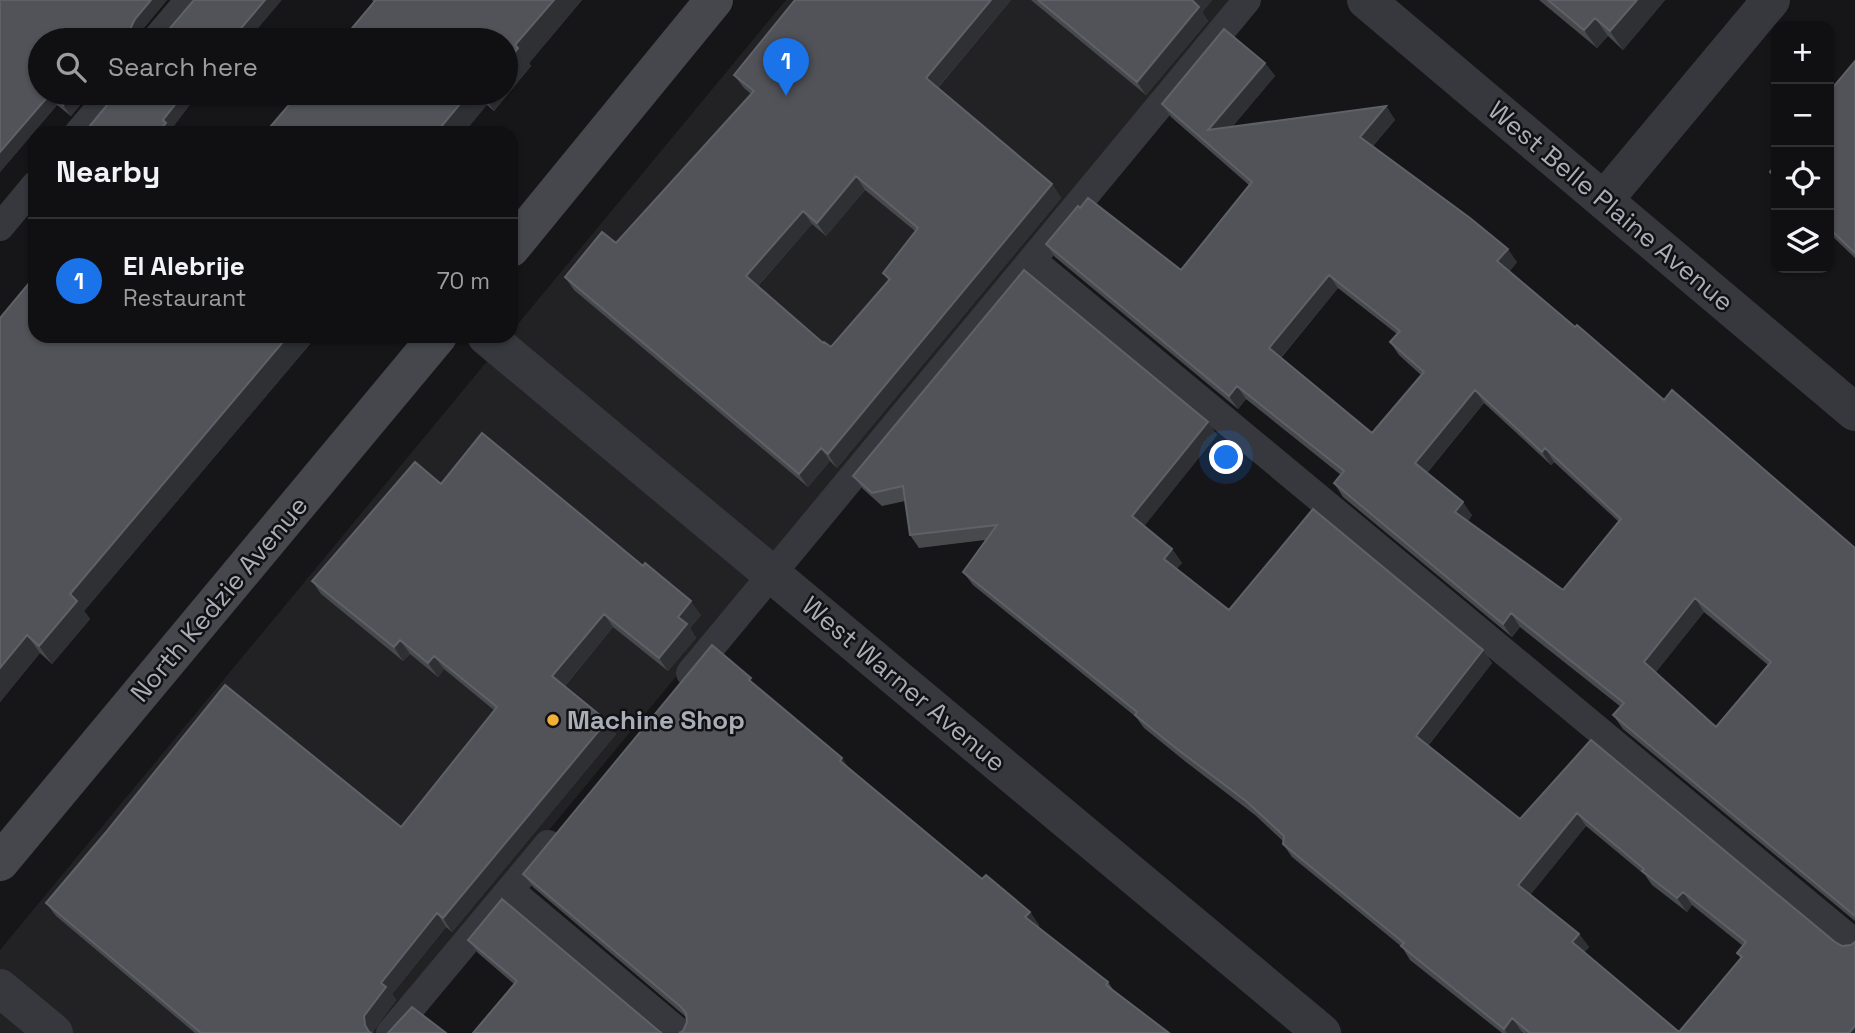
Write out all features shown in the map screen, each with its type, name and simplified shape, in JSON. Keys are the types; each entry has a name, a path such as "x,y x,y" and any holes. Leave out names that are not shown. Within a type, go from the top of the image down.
{"main road":[{"path":"518,238 714,0"},
{"name":"North Kedzie Avenue","path":"0,862 432,343"}],"street":[{"name":"West Belle Plaine Avenue","path":"1366,0 1855,412"},
{"path":"1604,200 1771,0"},
{"name":"West Warner Avenue","path":"494,343 1322,1033"},
{"path":"0,988 54,1033"}],"lane":[{"path":"165,28 189,0"},
{"path":"675,691 1247,0"},
{"path":"84,126 102,105"},
{"path":"0,227 28,193"},
{"path":"1032,260 1855,943"},
{"path":"390,1033 562,827"},
{"path":"510,890 680,1033"}],"shaded area":[{"path":"786,0 1236,0 381,1033 0,1033 0,950 502,343 518,343 518,324"}],"building":[{"path":"0,0 151,0 131,28 28,28 28,105 41,105 0,152"},
{"path":"194,0 265,0 241,28 170,28"},
{"path":"554,0 518,42 518,28 352,28 375,1"},
{"path":"795,0 991,0 926,78 1052,184 828,454 821,448 799,474 565,277 602,232 616,243 754,91 734,75","holes":["856,176 918,228 883,273 890,279 831,347 746,276 803,211 817,223"]},
{"path":"1038,0 1192,0 1199,7 1137,82"},
{"path":"1548,0 1637,0 1610,31 1595,18 1584,30"},
{"path":"1224,29 1265,63 1208,130 1386,106 1360,137 1508,249 1497,261 1575,327 1577,325 1664,400 1672,390 1855,548 1855,916 1613,715 1624,703 1511,613 1503,624 1334,483 1344,471 1237,386 1229,396 1046,244 1088,198 1181,270 1252,182 1162,104","holes":["1329,275 1400,331 1390,342 1424,372 1372,433 1269,348","1475,390 1542,452 1545,448 1621,519 1563,590 1455,512 1463,502 1415,463","1695,598 1771,662 1716,727 1644,662"]},
{"path":"1855,61 1855,253 1834,233 1834,86"},
{"path":"107,105 175,105 163,120 166,123 163,126 90,126"},
{"path":"289,105 459,105 442,126 271,126"},
{"path":"1024,270 1208,422 1132,516 1172,549 1164,559 1229,610 1313,509 1483,650 1416,736 1520,819 1591,740 1835,942 1842,946 1855,942 1855,1026 1849,1033 1530,1033 1512,1018 1504,1029 1401,946 1404,943 1283,844 1284,836 1246,801 1177,749 1135,715 1137,712 963,572 997,525 910,535 903,486 872,493 853,476","holes":["1577,813 1644,869 1642,871 1677,898 1683,892 1746,942 1737,953 1742,957 1679,1032 1572,942 1579,934 1518,885"]},
{"path":"28,284 28,343 282,343 70,594 77,601 39,646 27,635 0,668 0,318"},
{"path":"482,433 643,566 645,563 691,601 678,617 687,624 659,658 604,614 552,676 607,721 443,918 437,913 381,983 386,987 364,1016 365,1025 372,1033 201,1033 46,903 225,685 401,827 497,707 434,656 428,663 400,640 394,647 312,581 415,462 441,484"},
{"path":"712,645 751,678 749,680 842,758 840,761 982,879 986,875 1030,912 1025,917 1108,982 1106,985 1169,1033 679,1033 687,1022 686,1013 681,1007 523,874"},
{"path":"502,899 662,1033 473,1033 517,981 468,940"},
{"path":"412,1007 446,1033 388,1033"}],"place":[{"name":"El Alebrije","path":"786,96"},
{"name":"Machine Shop","path":"553,720"}]}
